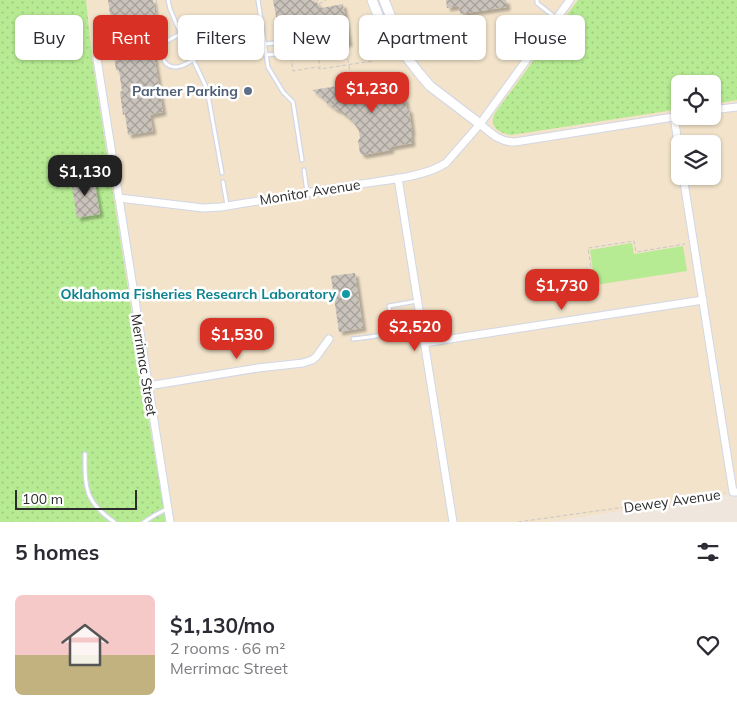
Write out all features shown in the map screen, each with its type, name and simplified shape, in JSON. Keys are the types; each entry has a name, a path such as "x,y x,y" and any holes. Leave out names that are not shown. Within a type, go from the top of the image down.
{"street":[{"path":"372,0 378,15"},
{"path":"384,0 390,15"},
{"name":"Monitor Avenue","path":"559,15 570,0"},
{"name":"Merrimac Street","path":"97,60 170,522"},
{"path":"409,60 430,86 496,137 507,142 671,117"},
{"name":"Monitor Avenue","path":"119,198 203,208 227,206 398,178 439,168 456,153 480,124 526,60"},
{"path":"721,109 737,106"},
{"path":"398,178 453,522"},
{"path":"684,185 735,492"},
{"path":"424,343 703,300"},
{"path":"148,386 258,368 303,363 316,357 329,339"}],"lane":[{"path":"168,0 178,27"},
{"path":"258,0 260,15"},
{"path":"537,0 537,3 553,15"},
{"path":"178,36 164,45 162,49 163,59 165,63 172,67 180,66 193,60 209,96 222,172"},
{"path":"266,55 286,52 289,45 286,42 264,44 268,67 283,92 293,102 302,160"},
{"path":"304,170 307,193"},
{"path":"223,182 227,206"},
{"path":"353,339 383,334 390,323 389,306 418,301"},
{"path":"85,454 85,480 89,496 95,505 114,522"},
{"path":"144,522 167,509"}],"path":[{"path":"156,0 158,15"},
{"path":"317,2 326,0"},
{"path":"291,60 293,71 317,67 320,69 374,60"},
{"path":"319,60 320,69"},
{"path":"348,60 350,76"},
{"path":"594,286 588,248 634,241 636,252 694,242"},
{"name":"Dewey Avenue","path":"518,522 735,492"}],"shaded area":[{"path":"0,0 737,0 737,493 548,522 0,522"}],"green space":[{"path":"0,0 86,0 92,59 166,522 0,522"},
{"path":"578,0 737,0 737,100 721,103 721,75 671,75 671,110 511,135 502,133 494,126 493,118 495,113 534,60 585,60 585,15 567,15"},
{"path":"632,243 634,254 683,246 687,271 595,285 590,250"}],"building":[{"path":"108,0 153,0 155,15 110,15"},
{"path":"273,0 311,0 322,8 343,4 345,15 276,15"},
{"path":"446,0 506,0 507,7 460,14 459,6 447,8"},
{"path":"115,60 155,60 163,112 150,115 153,131 128,135 125,114 123,115 119,70 116,70"},
{"path":"380,79 382,91 392,89 394,100 405,98 407,109 409,109 412,143 390,147 391,150 363,155 360,153 358,141 360,138 359,131 354,123 312,90 345,85 345,83"},
{"path":"94,177 100,214 77,218 71,180"},
{"name":"Oklahoma Fisheries Research Laboratory","path":"355,273 363,328 339,332 331,276"}],"place":[{"name":"Partner Parking","path":"248,91"},
{"name":"Oklahoma Fisheries Research Laboratory","path":"346,294"}]}
